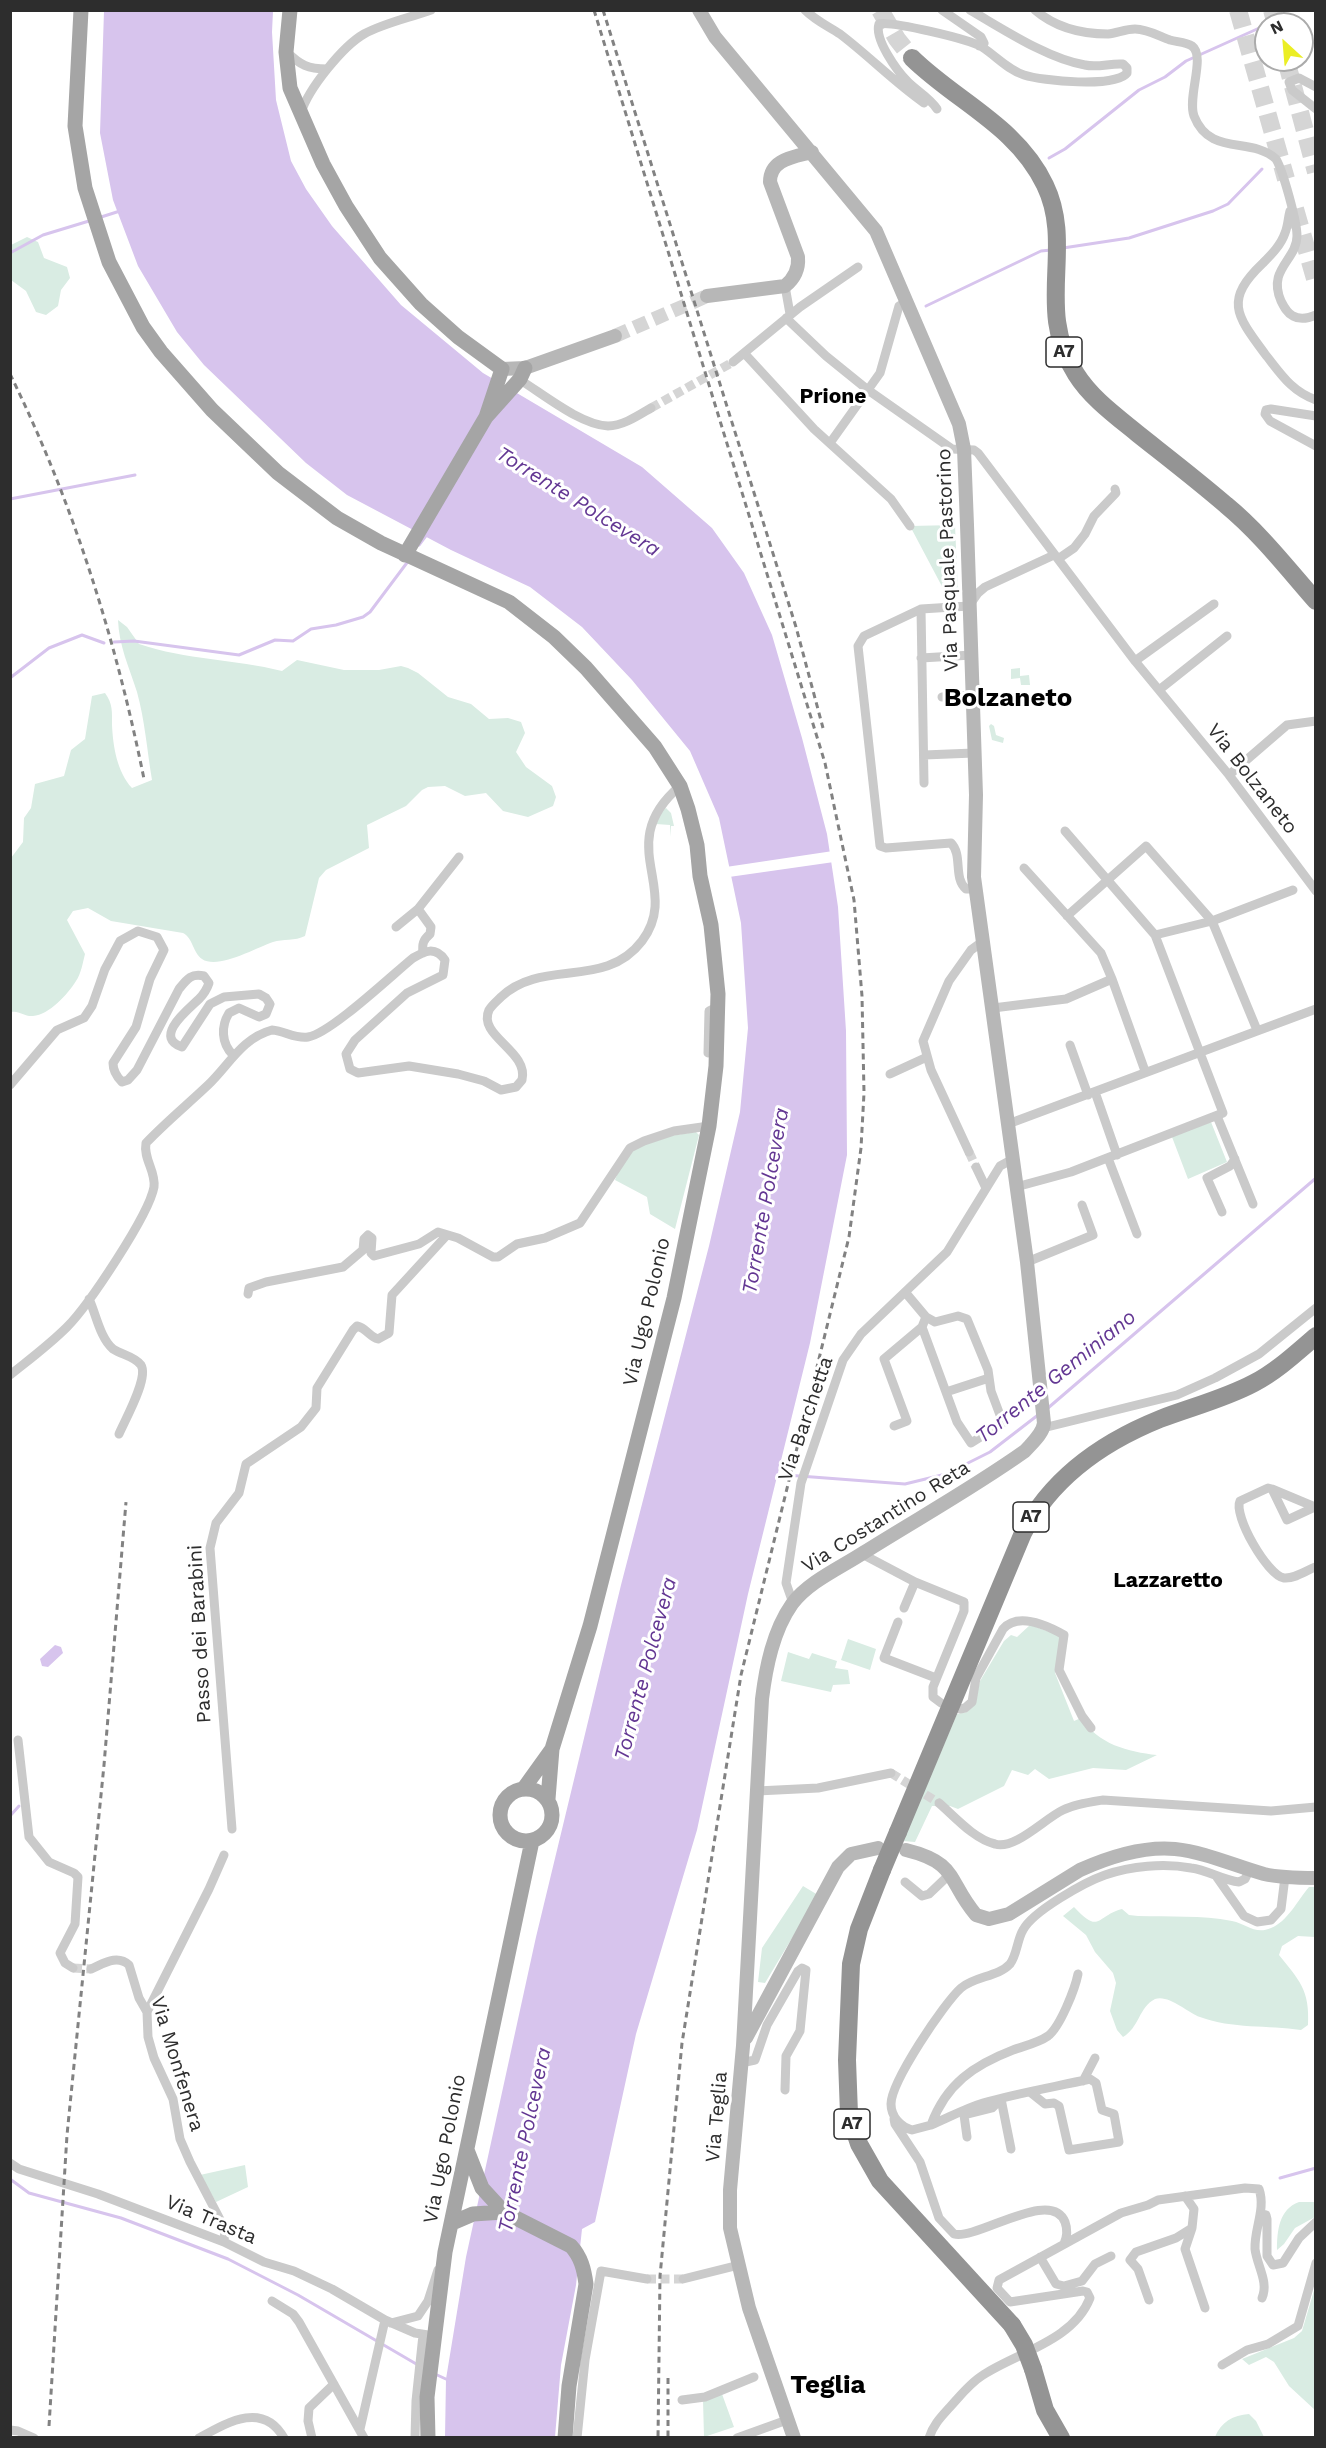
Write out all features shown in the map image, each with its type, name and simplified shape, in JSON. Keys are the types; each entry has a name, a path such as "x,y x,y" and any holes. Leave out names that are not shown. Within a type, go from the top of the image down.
{"highway":[{"name":"A7","path":"912,58 944,87 997,124 1022,148 1040,174 1051,200 1056,226 1057,329 1064,351 1077,376 1096,398 1121,420 1249,524 1316,601"},
{"name":"A7","path":"1060,2438 1045,2410 1024,2345 1012,2325 880,2181 859,2144 849,2114 847,2060 851,1965 859,1929 1023,1533 1043,1499 1076,1466 1114,1441 1160,1419 1200,1406 1253,1383 1274,1371 1316,1336"}],"main road":[{"name":"Via Ugo Polonio","path":"81,10 75,126 81,169 109,262 143,327 161,352 212,410 285,479 337,518 374,540 509,602 554,637 586,668 655,747 680,786 697,845 700,876 711,925 719,1006 716,1066 709,1126 671,1310 590,1626 552,1749 548,1799 553,1815 547,1832 532,1841 466,2148 456,2221 445,2252 428,2340 424,2384 428,2438"},
{"path":"290,10 286,52 290,88 300,115 323,164 380,258 422,304 499,376 522,374 615,336"},
{"name":"Via Pasquale Pastorino","path":"699,10 715,37 876,231 959,424 964,449 972,655 975,889 993,1008"},
{"path":"707,296 785,286 795,276 798,257 770,179 771,172 777,164 812,152"},
{"path":"405,555 486,417 522,374"},
{"path":"486,417 499,376"},
{"path":"993,1008 1027,1262 1043,1426"},
{"name":"Via Costantino Reta","path":"757,1791 765,1676 773,1646 793,1603 820,1581 1025,1451 1043,1426"},
{"name":"Via Ugo Polonio","path":"526,1873 515,1839 503,1827 500,1810 509,1795 524,1788 552,1749"},
{"path":"524,1788 534,1789 548,1799"},
{"name":"Via Teglia","path":"757,1791 743,2046 730,2190 730,2228 750,2308 794,2438"},
{"path":"515,1839 532,1841"},
{"path":"743,2046 838,1867 852,1854 878,1848"},
{"path":"906,1850 938,1861 950,1874 972,1911 976,1915 989,1919 1009,1914 1080,1870 1135,1852 1174,1849 1285,1877 1316,1878"},
{"path":"745,1998 761,1997 773,1991"},
{"path":"466,2148 482,2188 504,2212 571,2246 578,2254 584,2270 586,2284 569,2386 565,2438"},
{"path":"456,2221 473,2214 504,2212"}],"street":[{"path":"300,115 304,100 314,84 364,34 431,10"},
{"path":"805,10 815,20 838,33 895,82 937,109 908,82 890,58 877,31 879,24 937,33 979,45 1014,70 1027,76 1063,81 1101,81 1123,78 1127,73 1127,68 1123,64 1087,66 1067,60 1024,41 970,10"},
{"path":"942,10 981,38 984,43 979,45"},
{"path":"1035,10 1053,24 1070,30 1108,34 1136,29 1192,46 1198,53 1199,59 1191,105 1200,128 1215,141 1272,155 1279,163 1297,237 1280,270 1279,295 1285,309 1293,316 1307,318 1316,315"},
{"path":"286,52 310,69 327,69"},
{"path":"1316,87 1299,78 1289,82 1292,90 1316,109"},
{"path":"1290,208 1285,234 1279,245 1241,288 1238,297 1239,311 1250,333 1288,384 1296,392 1316,400"},
{"path":"733,362 788,316 858,267"},
{"path":"785,286 788,316"},
{"path":"830,442 880,373 899,306 907,301"},
{"name":"Via Bolzaneto","path":"788,316 826,356 867,390 952,448 978,453 1135,661 1229,775 1316,891"},
{"path":"745,354 813,429 891,499 910,526"},
{"path":"522,374 572,413 590,421 609,426 629,420 651,408"},
{"path":"1316,416 1271,409 1266,410 1265,414 1270,421 1316,446"},
{"path":"975,889 966,889 962,885 955,848 951,843 886,848 880,846 858,646 864,636 921,609 969,606 978,593 998,581 1074,548 1085,534 1094,516 1116,493 1115,489"},
{"path":"1135,661 1214,604"},
{"path":"921,609 924,783"},
{"path":"1159,690 1227,636"},
{"path":"921,658 972,655"},
{"path":"942,697 972,695"},
{"path":"1229,775 1287,725 1316,721"},
{"path":"924,755 974,753"},
{"path":"10,1375 69,1325 122,1250 150,1199 154,1181 145,1156 146,1143 218,1075 233,1054 249,1041 272,1030 298,1038 312,1037 423,953 435,951 442,956 445,964 443,975 406,993 351,1044 346,1054 350,1069 358,1073 410,1066 458,1074 501,1090 516,1087 522,1080 522,1066 490,1028 487,1016 489,1011 504,994 531,978 599,970 616,963 641,942 650,927 655,906 647,838 658,807 680,786"},
{"path":"1016,1187 1071,1172 1223,1113 1155,935 1065,831"},
{"path":"1067,916 1146,846 1212,921 1257,1030"},
{"path":"396,927 418,909 459,857"},
{"path":"1024,868 1101,953 1145,1071"},
{"path":"1155,935 1212,921 1293,890"},
{"path":"418,909 431,927 430,934 422,946 423,953"},
{"path":"10,1085 57,1029 84,1018 92,1006 105,969 120,941 138,931 157,937 164,950 150,979 136,1027 113,1063 113,1070 117,1076 122,1082 128,1080 137,1070 179,989 188,978 195,974 204,976 209,983 199,999 180,1015 172,1030 172,1038 176,1045 182,1047 210,1004 224,997 259,994 270,1004 263,1016 255,1016 240,1008 230,1012 223,1030 227,1049 233,1054"},
{"path":"969,1152 923,1045 925,1035 949,981 971,950 982,942"},
{"path":"993,1008 1066,999 1112,979"},
{"path":"708,1053 709,1011 719,1006"},
{"path":"1008,1124 1316,1009"},
{"path":"1070,1045 1091,1093 1137,1234"},
{"path":"890,1074 927,1057"},
{"path":"1217,1116 1253,1204"},
{"path":"248,1294 249,1288 266,1282 343,1267 362,1252 364,1239 368,1235 372,1238 371,1253 376,1257 419,1244 438,1232 459,1238 493,1257 498,1257 517,1244 545,1238 580,1223 630,1148 644,1140 674,1131 709,1126"},
{"name":"Via Barchetta","path":"793,1603 786,1583 801,1483 843,1360 861,1334 947,1252 1000,1166 1013,1159"},
{"path":"1222,1212 1207,1178 1230,1166 1234,1159"},
{"path":"976,1167 986,1188"},
{"path":"1027,1262 1093,1235 1083,1205"},
{"name":"Passo dei Barabini","path":"232,1829 210,1548 214,1529 223,1512 239,1493 246,1464 301,1427 315,1408 317,1388 353,1330 357,1326 362,1327 378,1340 389,1333 392,1295 447,1235"},
{"path":"894,1426 907,1421 884,1359 924,1322 957,1317 967,1318 988,1370 991,1390 1003,1423 971,1443 957,1422 924,1322 905,1292"},
{"path":"89,1299 102,1331 112,1348 138,1362 143,1370 136,1396 119,1434"},
{"path":"1043,1426 1177,1395 1259,1354 1316,1308"},
{"path":"946,1392 989,1378"},
{"path":"1272,1489 1265,1489 1242,1499 1237,1507 1260,1557 1282,1577 1288,1578 1315,1567"},
{"path":"862,1554 915,1582 964,1602 964,1611 936,1678 933,1697 941,1702"},
{"path":"904,1608 915,1582"},
{"path":"960,1709 972,1702 976,1678 1003,1629 1006,1625 1023,1620 1064,1635 1059,1670 1091,1728"},
{"path":"898,1622 884,1658 936,1678"},
{"path":"18,1740 29,1836 49,1862 74,1873 78,1880 75,1924 60,1953 65,1963 73,1968"},
{"path":"757,1791 818,1788 891,1773"},
{"path":"939,1803 980,1838 1007,1846 1063,1810 1083,1803 1103,1800 1271,1811 1316,1807"},
{"path":"147,2012 209,1890 224,1855"},
{"path":"1064,2244 1067,2230 1063,2218 1057,2212 1047,2210 1019,2215 965,2235 954,2234 939,2218 920,2162 895,2124 891,2100 901,2077 910,2059 954,1996 966,1984 998,1971 1010,1963 1023,1930 1036,1916 1087,1882 1122,1870 1140,1867 1182,1867 1202,1870 1233,1881 1244,1881 1250,1869"},
{"path":"905,1882 922,1896 929,1894 950,1874"},
{"path":"1216,1876 1244,1916 1257,1922 1271,1920 1281,1909 1285,1877"},
{"name":"Via Monfenera","path":"91,1969 115,1960 126,1962 138,1998 147,2012 148,2037 158,2068 173,2099 180,2139 225,2229 224,2242"},
{"path":"741,2063 755,2060 767,2025 798,1971 802,1968 806,1970 800,2031 786,2056 785,2090"},
{"path":"931,2125 936,2110 961,2077 1000,2055 1051,2033 1072,1995 1078,1974"},
{"path":"1083,2081 1095,2058"},
{"path":"894,2117 902,2125 912,2130 931,2125 981,2103 1030,2092 1083,2081 1094,2080 1102,2110 1114,2114 1120,2139 1117,2144 1069,2150 1059,2106 1054,2103 1045,2104 1030,2092"},
{"path":"967,2137 964,2115 992,2108 1001,2099"},
{"path":"1001,2099 1011,2149"},
{"name":"Via Trasta","path":"10,2163 20,2169 99,2194 224,2242 264,2262 294,2271 332,2289 387,2323 428,2340"},
{"path":"929,2438 934,2425 972,2383 1048,2341 1067,2328 1088,2304 1089,2294 1083,2290 1050,2294 1015,2303 1006,2300 997,2288 999,2280 1125,2211 1158,2200 1256,2187 1260,2192 1261,2214 1255,2244 1266,2289 1262,2298"},
{"path":"1185,2196 1194,2209 1192,2228 1185,2249 1205,2308"},
{"path":"1261,2214 1268,2219 1267,2256 1273,2265 1283,2263 1299,2238 1316,2222"},
{"path":"1149,2300 1138,2268 1130,2260 1131,2257 1136,2252 1176,2238 1192,2228"},
{"path":"361,2434 376,2361 387,2323 418,2316 428,2301 445,2252"},
{"path":"1040,2258 1056,2284 1060,2286 1082,2281 1095,2264 1111,2256"},
{"path":"1222,2365 1247,2350 1268,2344 1298,2326 1316,2263"},
{"path":"683,2279 739,2265"},
{"path":"577,2438 585,2360 601,2271 647,2279"},
{"path":"272,2301 293,2314 299,2322 361,2434"},
{"path":"682,2400 705,2397 754,2377"},
{"path":"312,2438 308,2421 309,2408 334,2384"},
{"path":"415,2438 424,2384"},
{"path":"199,2438 237,2420 259,2416 278,2427 284,2438"},
{"path":"737,2438 787,2420"},
{"path":"10,2430 34,2438"}],"green space":[{"path":"27,237 38,242 44,258 67,267 70,278 61,290 58,306 46,315 36,312 26,291 11,280 11,245"},
{"path":"955,525 958,593 946,594 910,526"},
{"path":"118,620 127,627 139,644 282,671 297,660 344,670 379,670 401,666 408,668 418,673 448,697 471,704 489,719 508,718 521,722 525,733 516,752 526,767 552,786 556,797 553,806 528,817 503,811 486,793 465,796 445,786 428,787 406,806 367,825 369,848 326,870 319,878 305,936 273,942 227,960 209,962 202,959 189,938 183,933 111,921 88,908 73,911 67,920 85,954 76,981 63,998 52,1008 39,1015 30,1016 11,1012 11,858 23,842 24,818 31,808 35,784 64,776 71,750 85,739 92,696 105,693 112,708 115,750 119,767 127,782 132,788 152,780 140,703 122,648"},
{"path":"1020,668 1020,676 1029,675 1030,685 1021,685 1020,678 1011,679 1011,669"},
{"path":"991,724 994,726 996,735 1004,738 1003,743 992,740 989,726"},
{"path":"666,808 671,813 674,826 671,826 670,837 670,825 656,824 661,812"},
{"path":"1211,1122 1227,1162 1188,1179 1172,1137"},
{"path":"696,1132 699,1135 675,1229 650,1214 647,1197 615,1180 623,1160 639,1146 658,1139"},
{"path":"1030,1625 1061,1636 1055,1673 1074,1721 1081,1718 1096,1734 1114,1745 1135,1752 1157,1755 1126,1770 1093,1768 1049,1779 1035,1769 1028,1775 1012,1770 1004,1786 958,1809 950,1806 932,1806 915,1842 903,1841 957,1714 967,1712 974,1705 980,1681 1004,1641 1011,1635 1017,1637"},
{"path":"848,1639 876,1649 870,1670 841,1660"},
{"path":"788,1652 809,1659 812,1653 837,1661 835,1668 848,1670 850,1684 833,1685 831,1692 781,1681"},
{"path":"803,1886 818,1895 765,1983 758,1982 762,1948"},
{"path":"1309,1887 1315,1887 1315,1937 1298,1936 1282,1946 1279,1955 1302,1986 1305,1994 1308,2025 1301,2030 1212,2021 1195,2015 1172,2001 1160,1998 1155,1999 1146,2007 1123,2037 1117,2030 1110,2011 1116,1983 1113,1973 1095,1952 1086,1935 1063,1916 1074,1907 1094,1922 1122,1909 1129,1915 1209,1918 1237,1922 1256,1930 1265,1930 1282,1921"},
{"path":"245,2165 248,2187 216,2202 200,2175"},
{"path":"1299,2202 1315,2202 1315,2217 1295,2228 1277,2250 1283,2215 1292,2205"},
{"path":"1315,2287 1315,2410 1289,2386 1274,2362 1266,2357 1249,2365 1242,2359 1294,2338 1302,2331"},
{"path":"722,2394 734,2427 704,2437 703,2400"},
{"path":"1249,2414 1256,2421 1264,2437 1215,2437 1228,2420"}],"water":[{"name":"Torrente Polcevera","path":"104,11 273,11 276,100 291,161 306,189 332,226 401,305 483,373 642,467 712,528 744,573 772,635 827,834 838,907 846,1031 847,1155 810,1343 748,1594 697,1830 636,2034 595,2222 582,2229 576,2285 561,2365 555,2437 445,2437 446,2379 466,2257 536,1937 621,1585 709,1246 740,1112 748,1028 741,923 719,818 690,751 632,680 582,627 530,587 451,550 347,495 306,463 204,365 177,332 138,266 113,200 100,133"},
{"path":"55,1645 61,1647 63,1653 48,1667 42,1666 40,1659"}],"pier":[{"path":"833,851 834,862 729,877 726,867"}],"waterway":[{"path":"1049,158 1065,149 1139,90 1165,77 1186,61 1254,30"},
{"path":"1063,248 1129,238 1213,211 1228,204 1262,169"},
{"path":"98,218 120,211"},
{"path":"10,253 43,235 89,221"},
{"path":"926,306 1041,251 1051,250"},
{"path":"10,499 135,475"},
{"path":"419,545 428,533"},
{"path":"114,642 134,641 239,655 275,640 293,641 311,629 363,617 370,612 409,560"},
{"path":"10,678 49,648 82,635 104,643"},
{"name":"Torrente Geminiano","path":"1048,1408 1316,1178"},
{"name":"Torrente Geminiano","path":"773,1474 905,1484 946,1474 990,1452 1038,1415"},
{"path":"10,1816 19,1806"},
{"path":"1280,2178 1316,2168"},
{"path":"10,2179 29,2193 121,2218 228,2259 298,2295 418,2365"},
{"path":"435,2374 448,2380"}],"tunnel":[{"path":"880,10 897,39 912,58"},
{"path":"1238,10 1286,179"},
{"path":"1289,72 1316,172"},
{"path":"1295,209 1316,282"},
{"path":"615,336 707,296"},
{"path":"651,408 733,362"},
{"path":"969,1152 976,1167"},
{"path":"891,1773 939,1803"},
{"path":"73,1968 91,1969"},
{"path":"647,2279 683,2279"}],"railway":[{"path":"594,10 825,763 854,900 862,996 864,1093 861,1148 849,1237 741,1675 682,2043 660,2276 658,2438"},
{"path":"603,10 796,627 823,728"},
{"path":"10,374 54,472 90,572 120,675 144,779"},
{"path":"49,2426 67,2135 104,1765 126,1502"},
{"path":"668,2378 668,2438"}],"district":[{"name":"Prione","path":"833,397"},
{"name":"Bolzaneto","path":"1008,698"},
{"name":"Lazzaretto","path":"1168,1581"},
{"name":"Teglia","path":"828,2385"}]}
